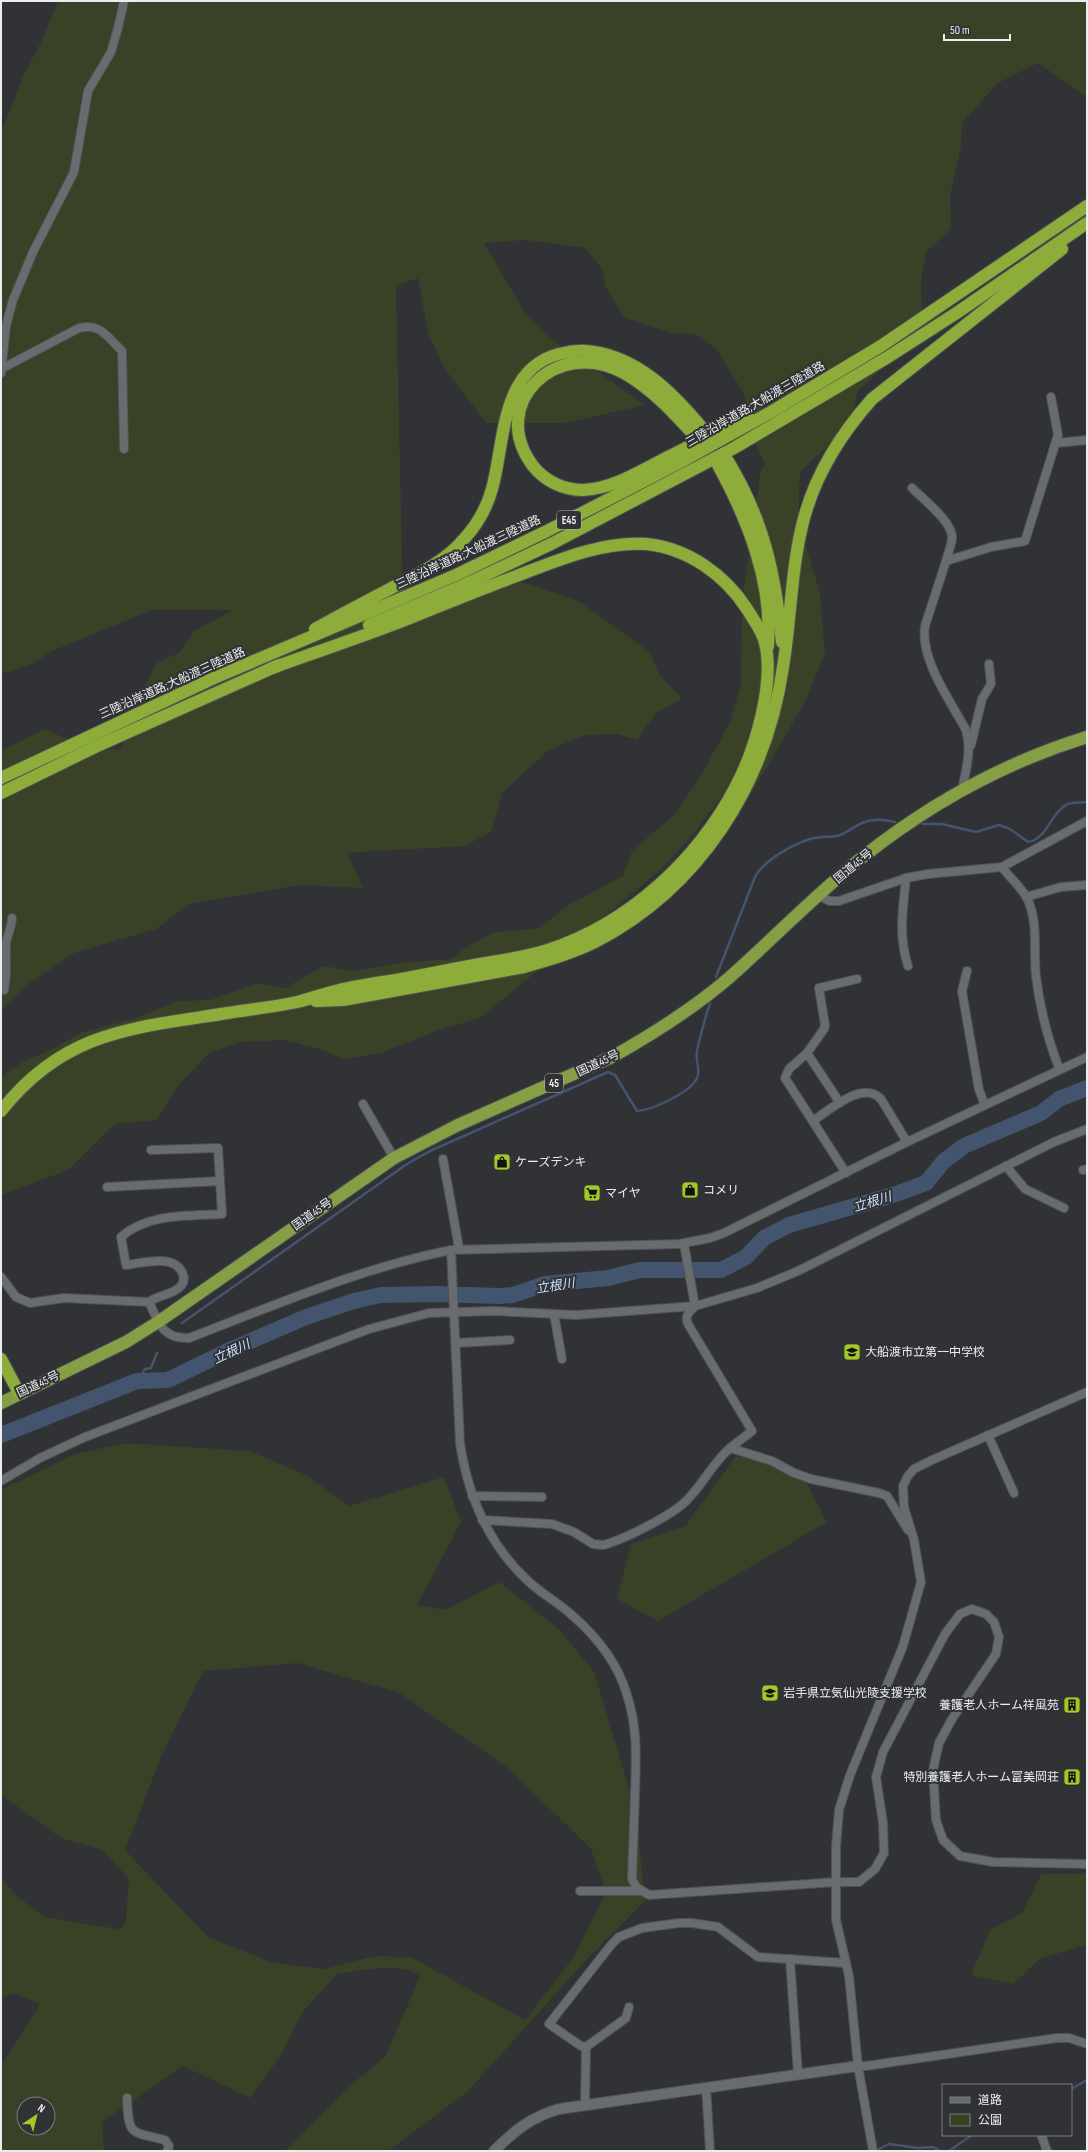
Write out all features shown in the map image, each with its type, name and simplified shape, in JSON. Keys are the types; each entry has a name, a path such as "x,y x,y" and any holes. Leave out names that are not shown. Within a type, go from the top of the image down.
{"highway":[{"name":"三陸沿岸道路;大船渡三陸道路","path":"1,778 207,681 443,581 547,531 684,461 817,385 881,346 1087,206"},
{"name":"E45","path":"1,794 137,727 476,580 629,504 734,448 888,357 958,312 1087,223"},
{"path":"1,1111 26,1084 53,1061 75,1048 98,1038 132,1028 297,1002 343,1000 524,968 593,942 645,910 691,868 741,801 765,742 783,669 803,522 822,470 844,433 872,399 885,388 1087,231"},
{"path":"265,657 344,612 429,569 464,540 484,510 491,490 507,412 513,395 529,373 550,357 583,350 614,356 628,363 660,384 684,407 698,432 654,394 629,377 602,364 581,362 562,365 553,369 535,383 524,399 518,427 524,450 530,462 547,480 568,489 583,490 600,488 618,482 769,406 817,385"},
{"path":"297,1002 339,990 511,959 548,950 588,933 639,902 684,861 727,804 743,773 752,748 765,696 769,613 762,577 748,526 723,463 753,507 772,567 783,643 783,669"},
{"path":"272,668 406,620 547,564 597,549 641,544 669,549 689,557 723,579 737,593 765,641 767,667"},
{"name":"国道45号","path":"1,1403 81,1364 158,1322 394,1158 458,1124 612,1057 635,1044 692,1007 729,978 864,856 903,827 962,790 1020,761 1087,737"},
{"path":"1,1359 19,1393"}],"street":[{"path":"1,373 6,326 13,300 33,252 74,172 88,92 113,46 124,1"},
{"path":"1,370 79,328 90,326 99,328 122,351 124,449"},
{"path":"946,561 991,547 1025,542 1058,435 1051,397"},
{"path":"1056,443 1087,440"},
{"path":"912,488 945,521 951,530 952,538 946,561 925,626 924,644 934,671 966,730 970,752"},
{"path":"962,790 982,699 990,684 989,664"},
{"path":"819,896 830,901 839,901 906,878 928,874 1002,867 1087,821"},
{"path":"1002,867 1026,897 1031,910 1036,936 1036,975 1045,1032 1059,1068"},
{"path":"906,878 901,924 902,947 908,966"},
{"path":"1026,897 1061,887 1087,885"},
{"path":"1,990 4,990 7,975 6,945 12,918"},
{"path":"967,971 962,992 979,1090 985,1105"},
{"path":"846,1173 814,1120 785,1078 789,1069 807,1054 826,1025 819,988 857,979"},
{"path":"807,1054 840,1103"},
{"path":"149,1302 158,1322 168,1335 177,1338 189,1338 371,1270 415,1256 455,1249 684,1244 724,1233 1059,1068 1087,1057"},
{"path":"814,1120 840,1103 861,1093 876,1094 881,1099 907,1142"},
{"path":"363,1104 394,1158"},
{"path":"1,1481 40,1458 85,1437 369,1329 429,1313 455,1308 576,1315 695,1302 757,1288 798,1271 1054,1142 1087,1129"},
{"path":"1,1277 16,1297 30,1303 64,1298 149,1302 156,1297 170,1293 179,1288 183,1282 184,1275 181,1270 164,1261 126,1265 121,1237 142,1224 164,1218 222,1214 218,1148 151,1150"},
{"path":"443,1159 455,1249 452,1261 460,1443 464,1470 472,1496 482,1520 495,1543 510,1562 528,1580 572,1615 592,1634 605,1650 618,1672 627,1694 635,1724 636,1754 632,1879 640,1891"},
{"path":"1006,1166 1025,1189 1064,1208"},
{"path":"107,1187 220,1180"},
{"path":"482,1520 552,1524 574,1532 593,1544 603,1546 677,1509 688,1500 711,1467 730,1448 752,1431 686,1319 687,1314 695,1302 684,1244"},
{"path":"554,1314 562,1359"},
{"path":"456,1343 510,1340"},
{"path":"872,2150 858,2066 855,2022 846,1963 836,1920 836,1846 839,1810 850,1775 903,1646 921,1582 914,1540 904,1507 903,1486 908,1476 914,1469 1087,1392"},
{"path":"988,1435 1014,1493"},
{"path":"730,1448 772,1461 794,1473 811,1479 887,1496 914,1540"},
{"path":"472,1496 542,1497"},
{"path":"580,1891 640,1891 649,1895 836,1882 859,1882 875,1869 884,1853 883,1823 876,1776 883,1752 945,1634 960,1614 972,1609 986,1614 994,1622 999,1637 996,1654 952,1719 939,1743 933,1770 936,1820 943,1840 960,1856 993,1862 1087,1864"},
{"path":"586,2047 582,2046 549,2024 611,1945 619,1937 631,1932 679,1923 718,1927 758,1957 846,1963"},
{"path":"790,1959 798,2074"},
{"path":"586,2047 626,2018 630,2007"},
{"path":"494,2151 512,2133 526,2122 553,2111 585,2104 866,2066 1057,2038 1069,2038 1087,2044"},
{"path":"585,2104 586,2047"},
{"path":"706,2087 710,2151"},
{"path":"127,2098 128,2125 131,2130 165,2140 169,2146 167,2151"},
{"path":"1042,2137 1047,2151"}],"green space":[{"path":"58,1 1087,1 1087,97 1038,63 998,83 962,123 961,147 950,196 951,229 926,252 921,281 922,315 883,368 858,391 850,426 800,472 798,520 820,593 825,654 804,704 745,804 723,794 692,835 657,873 480,1018 439,1030 381,1053 344,1059 319,1049 284,1040 242,1042 210,1052 178,1086 157,1120 115,1124 68,1170 1,1195 1,1077 22,1062 44,1053 83,1032 133,1019 178,1001 211,1000 256,983 285,988 324,966 353,971 400,963 451,959 468,946 494,932 537,929 570,904 623,876 632,851 674,815 700,777 729,724 741,684 742,603 761,470 765,465 756,443 743,392 716,349 695,334 671,333 625,318 606,288 602,269 585,248 526,240 484,243 524,311 553,340 645,405 567,423 486,423 444,368 428,333 418,278 396,286 403,599 438,584 514,580 554,592 580,602 650,652 659,674 682,699 656,713 637,740 617,734 584,735 548,751 503,792 491,832 465,846 347,853 363,888 300,885 189,904 156,929 74,953 27,985 1,1010 1,751 45,729 76,743 86,750 119,749 131,733 139,713 139,698 157,662 179,653 194,631 233,610 152,610 50,652 33,664 1,674 1,133 22,79 43,38"},
{"path":"125,1443 250,1451 306,1475 349,1506 444,1477 461,1522 417,1605 446,1610 499,1582 559,1629 594,1672 636,1812 645,1901 588,1958 467,2092 388,2151 286,2151 348,2087 385,2057 420,1976 412,1971 391,1968 369,1969 337,1974 302,2013 281,2055 250,2098 183,2066 102,2122 104,2151 1,2151 1,2066 40,2004 14,1993 1,1998 1,1878 18,1897 45,1917 118,1929 123,1927 126,1919 129,1879 102,1850 61,1838 1,1795 1,1490 75,1454","holes":["298,1663 399,1693 508,1768 591,1849 606,1893 573,1958 525,2020 411,1957 374,1956 325,1969 274,1963 208,1937 125,1850 161,1757 203,1671"]},
{"path":"736,1456 800,1470 827,1522 658,1621 617,1599 631,1544 685,1526"},
{"path":"1041,1874 1087,1874 1087,1944 1040,1959 1013,1984 971,1975 990,1930 1022,1913"}],"waterway":[{"path":"922,824 942,824 976,832 999,825 1010,829 1028,842 1035,840 1040,836 1062,808 1070,803 1087,802"},
{"path":"716,977 755,877 771,859 803,841 840,835 862,823 871,820 895,822"},
{"path":"182,1323 407,1164 430,1151 608,1072 615,1075 637,1111 652,1108 679,1095 693,1084 697,1078 697,1051 710,1003"},
{"name":"立根川","path":"1,1435 137,1381 168,1380 232,1349 306,1317 354,1301 381,1295 513,1295 545,1284 608,1278 640,1270 721,1270 746,1257 764,1238 789,1225 893,1195 926,1183 944,1161 964,1146 1041,1113 1059,1099 1087,1088"},
{"path":"137,1381 145,1369 151,1368 157,1353"},
{"path":"1072,2088 1087,2080"},
{"path":"949,2151 971,2136"},
{"path":"879,2149 889,2144 918,2148 933,2147 941,2151"}],"place":[{"name":"ケーズデンキ","path":"502,1162"},
{"name":"コメリ","path":"690,1190"},
{"name":"マイヤ","path":"592,1193"},
{"name":"大船渡市立第一中学校","path":"852,1352"},
{"name":"岩手県立気仙光陵支援学校","path":"770,1693"},
{"name":"養護老人ホーム祥風苑","path":"1072,1705"},
{"name":"特別養護老人ホーム富美岡荘","path":"1072,1777"}]}
